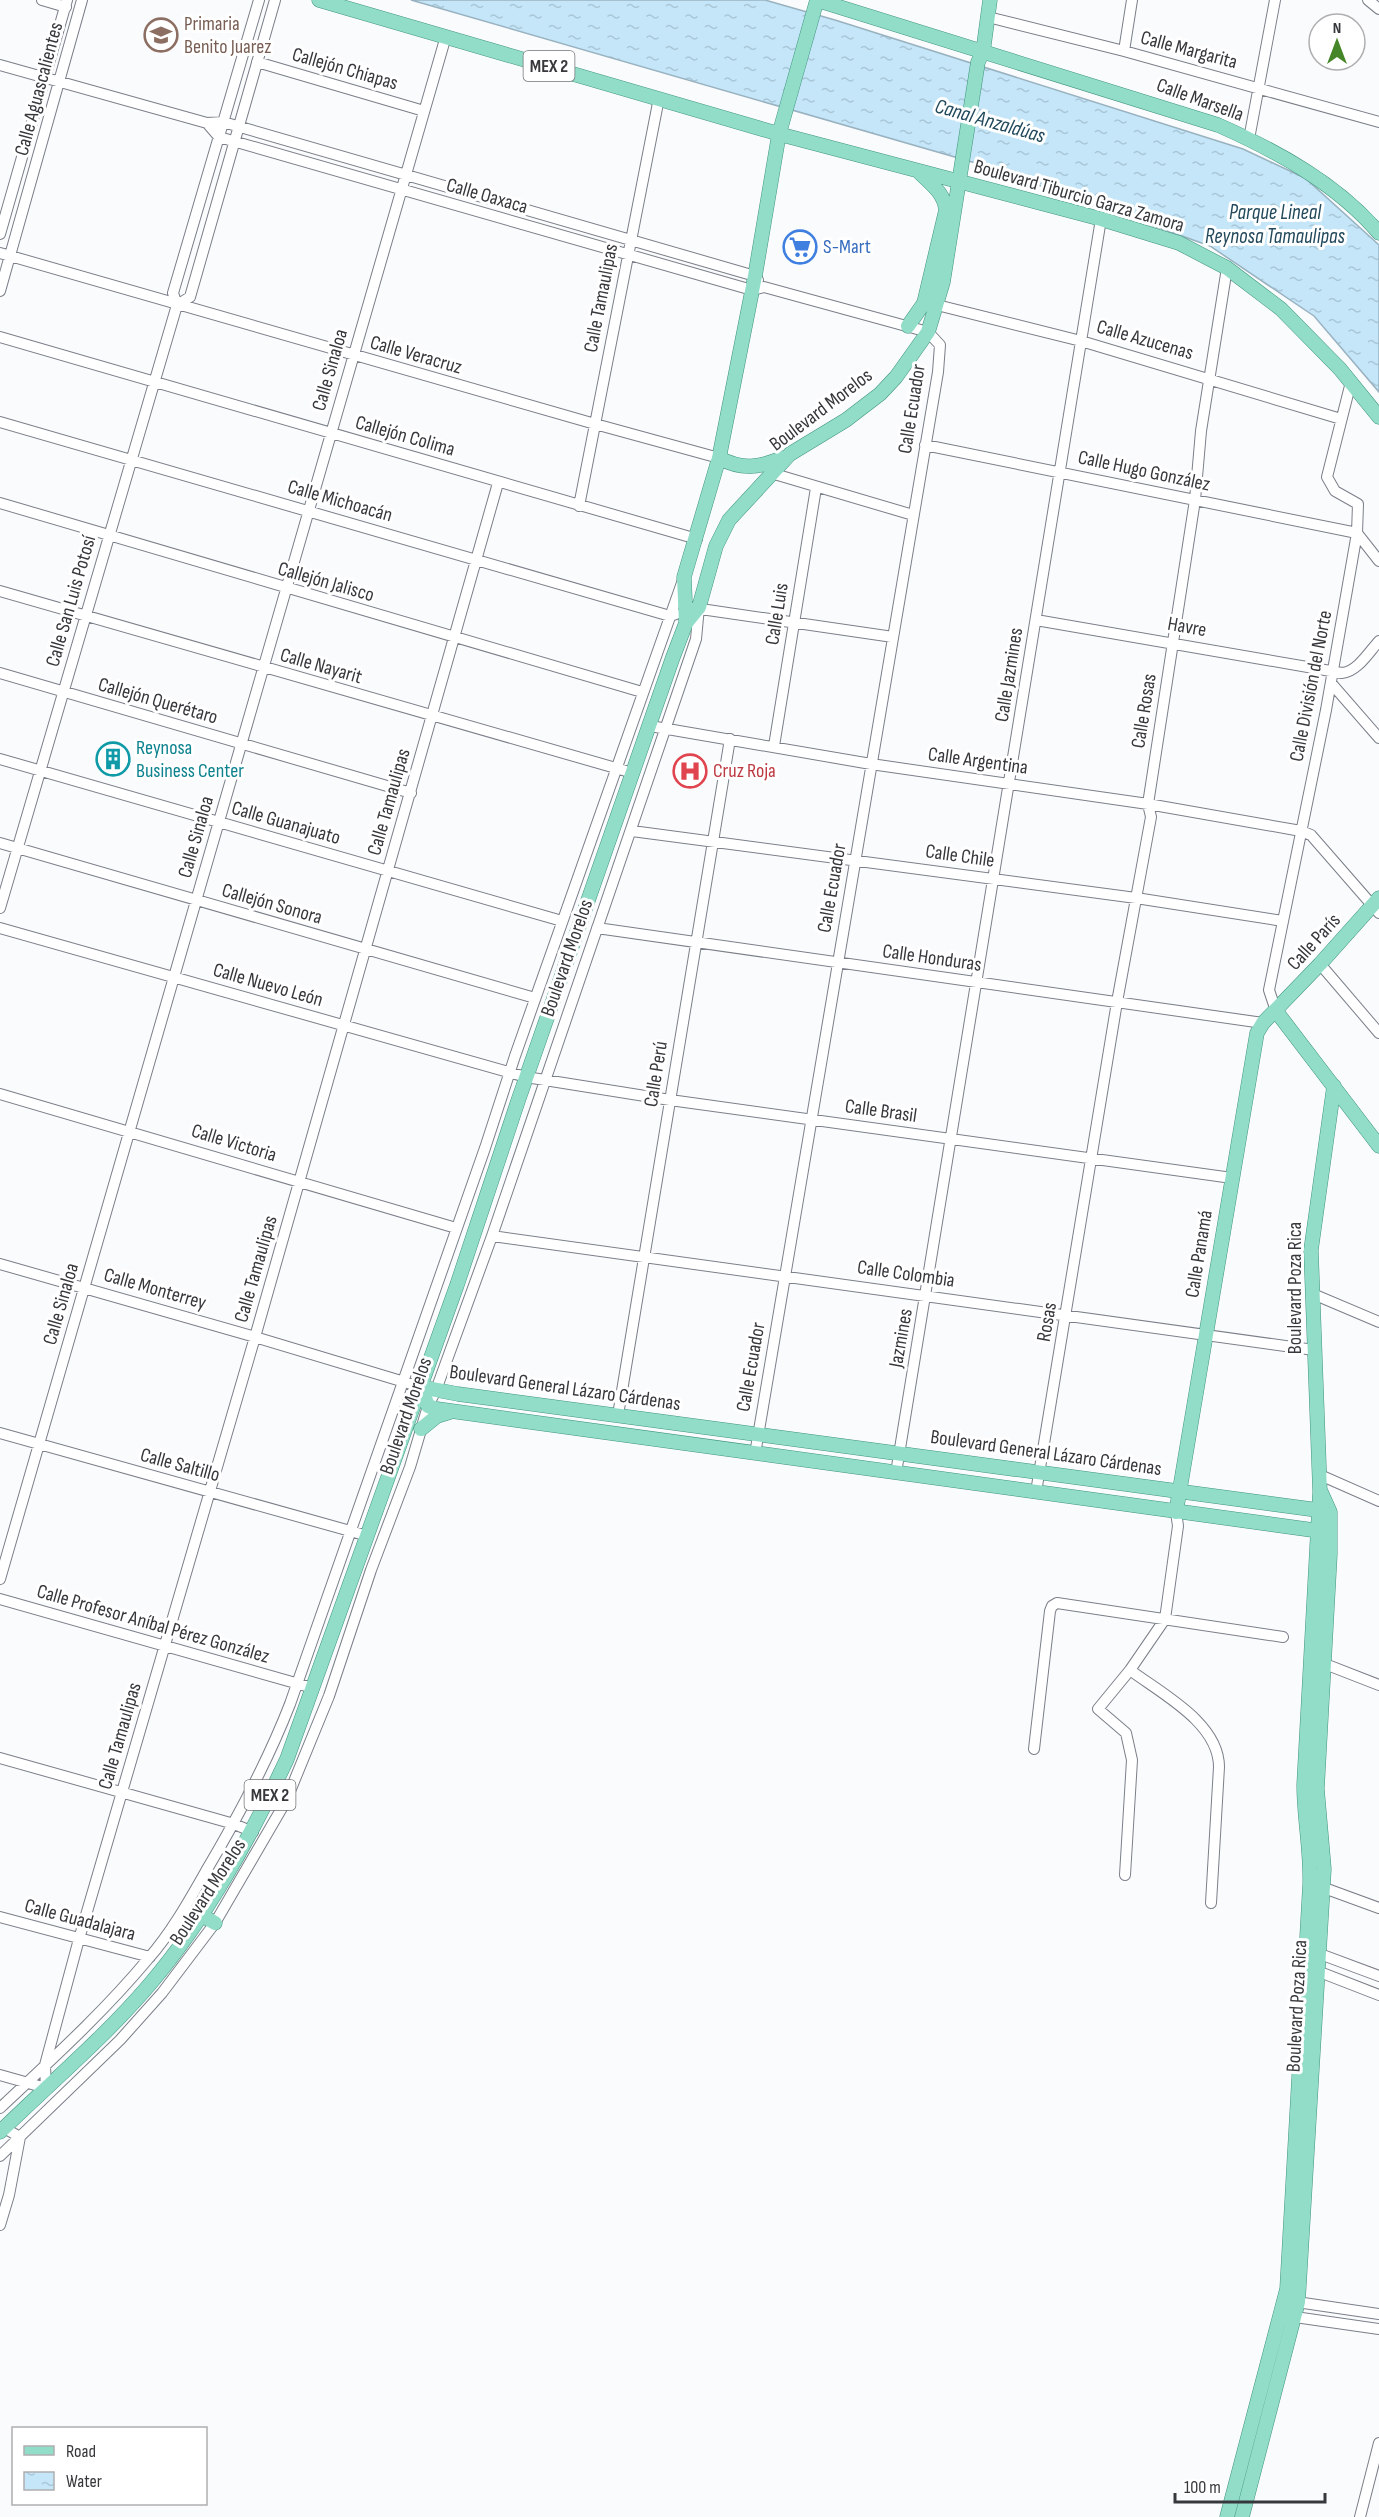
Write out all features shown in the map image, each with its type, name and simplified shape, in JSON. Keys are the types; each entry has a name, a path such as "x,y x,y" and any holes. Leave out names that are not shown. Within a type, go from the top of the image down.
{"main road":[{"name":"MEX 2","path":"319,0 779,134"},
{"name":"MEX 2","path":"816,3 980,57"},
{"name":"Boulevard Morelos","path":"690,613 684,577 719,458 757,285 779,134 816,3"},
{"path":"980,57 986,5"},
{"name":"Calle Marsella","path":"980,57 1196,117 1249,139 1279,154 1351,204 1379,233"},
{"name":"Boulevard Morelos","path":"2,2130 97,2040 150,1984 201,1915 253,1832 271,1794 287,1759 368,1536 633,773 690,613 723,531 746,499 790,454 846,420 880,394 903,369 928,332 943,282 980,57"},
{"name":"Boulevard Tiburcio Garza Zamora","path":"779,134 1101,219 1179,243 1227,268 1281,309 1351,382 1379,417"},
{"path":"908,326 924,303 946,210 945,200 940,192 919,172"},
{"path":"719,458 750,468 768,464 790,454"},
{"name":"Calle París","path":"1276,1011 1377,905"},
{"path":"1276,1011 1379,1146"},
{"name":"Calle Panamá","path":"1176,1512 1254,1044 1263,1023 1276,1011"},
{"name":"Boulevard Poza Rica","path":"1227,2517 1272,2375 1292,2301 1319,1970 1313,1952 1316,1885 1324,1851 1317,1789 1325,1664 1324,1511 1320,1492 1311,1250 1334,1086"},
{"name":"Boulevard General Lázaro Cárdenas","path":"420,1387 1324,1511"},
{"name":"Boulevard General Lázaro Cárdenas","path":"420,1387 428,1406 452,1411 1324,1532"},
{"path":"421,1430 437,1416 452,1411"},
{"path":"570,1428 571,1420 575,1418 605,1419 615,1415"},
{"name":"Boulevard Poza Rica","path":"1316,1885 1304,1810 1304,1785 1324,1532"},
{"path":"357,1565 371,1570"},
{"path":"271,1794 286,1801"},
{"path":"201,1915 215,1923"},
{"name":"Boulevard Poza Rica","path":"1292,2301 1305,1966 1313,1952"},
{"name":"Boulevard Poza Rica","path":"1242,2517 1272,2375"}],"street":[{"path":"42,0 67,4"},
{"name":"Calle Aguascalientes","path":"0,291 5,255 60,83 82,0"},
{"name":"Calle San Luis Potosí","path":"0,908 177,305 173,293 259,0"},
{"name":"Calle San Luis Potosí","path":"177,305 190,297 274,0"},
{"path":"1124,51 1132,0"},
{"path":"1249,139 1275,0"},
{"path":"1368,0 1379,9"},
{"name":"Calle Aguascalientes","path":"0,234 67,4"},
{"name":"Calle Margarita","path":"986,5 1124,51 1379,122"},
{"name":"Calle Sinaloa","path":"0,1578 446,36"},
{"name":"Callejón Chiapas","path":"257,63 424,111"},
{"name":"Calle Oaxaca","path":"0,65 207,123 223,122 631,240 757,285"},
{"name":"Calle Tamaulipas","path":"579,506 659,98"},
{"path":"207,123 219,137"},
{"name":"Calle Oaxaca","path":"219,137 628,255 757,285 928,332"},
{"name":"Calle Jazmines","path":"953,1138 1101,219"},
{"name":"Calle Veracruz","path":"5,255 353,356 719,458"},
{"name":"Calle Rosas","path":"1093,1157 1117,1002 1151,817 1148,804 1195,500 1201,431 1227,268"},
{"name":"Calle Azucenas","path":"937,305 1081,341 1341,419"},
{"name":"Calle Ecuador","path":"755,1454 938,372 940,345 928,332"},
{"name":"Callejón Colima","path":"0,337 697,539"},
{"name":"Calle División del Norte","path":"1276,1011 1269,990 1331,684 1357,533 1358,504 1335,491 1327,477 1351,382"},
{"name":"Calle Michoacán","path":"0,422 670,616"},
{"name":"Calle Hugo González","path":"925,445 1357,533"},
{"path":"771,473 913,515"},
{"name":"Calle Tamaulipas","path":"45,2065 79,1939 300,1181 498,483"},
{"name":"Calle Luis","path":"774,746 816,488"},
{"name":"Callejón Jalisco","path":"0,503 642,692"},
{"path":"1357,533 1379,561"},
{"name":"Boulevard Morelos","path":"0,2108 90,2023 150,1957 183,1911 234,1824 272,1749 684,577"},
{"name":"Calle Nayarit","path":"0,591 633,773"},
{"path":"670,616 690,613 794,621 892,637"},
{"name":"Boulevard Morelos","path":"0,2156 120,2040 162,1993 215,1923 267,1838 286,1801 329,1696 371,1570 410,1467 428,1406 436,1390 492,1236 667,729 696,639 690,613"},
{"name":"Havre","path":"1036,620 1333,670"},
{"path":"1333,670 1348,672 1379,641"},
{"name":"Callejón Querétaro","path":"0,673 411,793"},
{"path":"1331,684 1379,738"},
{"name":"Calle Argentina","path":"650,726 871,764 1148,804 1301,831"},
{"name":"Calle Perú","path":"615,1415 644,1257 730,738"},
{"name":"Calle Guanajuato","path":"0,759 562,921"},
{"name":"Calle Chile","path":"632,831 1136,898 1283,921"},
{"path":"1301,831 1311,835 1377,905"},
{"name":"Callejón Sonora","path":"0,843 535,998"},
{"name":"Calle Nuevo León","path":"0,928 526,1077"},
{"name":"Calle Honduras","path":"597,928 1263,1023"},
{"path":"1320,964 1379,1033"},
{"name":"Calle Brasil","path":"526,1077 670,1100 1232,1178"},
{"name":"Calle Victoria","path":"0,1094 456,1228"},
{"name":"Jazmines","path":"896,1473 953,1138"},
{"name":"Rosas","path":"1036,1492 1093,1157"},
{"name":"Calle Colombia","path":"492,1236 1314,1350"},
{"name":"Calle Monterrey","path":"0,1264 420,1387"},
{"path":"1313,1294 1379,1322"},
{"name":"Calle Saltillo","path":"0,1433 368,1536"},
{"path":"1320,1475 1379,1501"},
{"path":"1125,1875 1132,1760 1126,1733 1098,1709 1130,1670 1165,1619 1178,1526 1176,1512"},
{"name":"Calle Profesor Aníbal Pérez González","path":"0,1599 164,1648 313,1688"},
{"path":"1034,1749 1052,1606 1057,1603 1283,1637"},
{"path":"1325,1664 1379,1685"},
{"path":"1130,1670 1202,1724 1216,1748 1219,1767 1211,1903"},
{"path":"0,1758 234,1824 253,1832"},
{"path":"1316,1885 1379,1908"},
{"name":"Calle Guadalajara","path":"0,1917 150,1957"},
{"path":"1313,1952 1379,1976"},
{"path":"1305,1966 1379,1995"},
{"path":"0,2075 46,2088 45,2065"},
{"path":"0,2225 9,2195 20,2137 2,2130"},
{"path":"1292,2301 1379,2314"},
{"path":"1288,2316 1379,2330"},
{"path":"1360,2517 1379,2443"}],"water":[{"name":"Parque Lineal Reynosa Tamaulipas","path":"411,0 765,0 1243,149 1305,178 1379,245 1379,392 1314,316 1210,246 979,164"}],"place":[{"name":"Primaria Benito Juarez","path":"161,35"},
{"name":"S-Mart","path":"800,247"},
{"name":"Reynosa Business Center","path":"113,759"},
{"name":"Cruz Roja","path":"690,771"}],"water label":[{"name":"Canal Anzaldúas","path":"990,121"}]}
